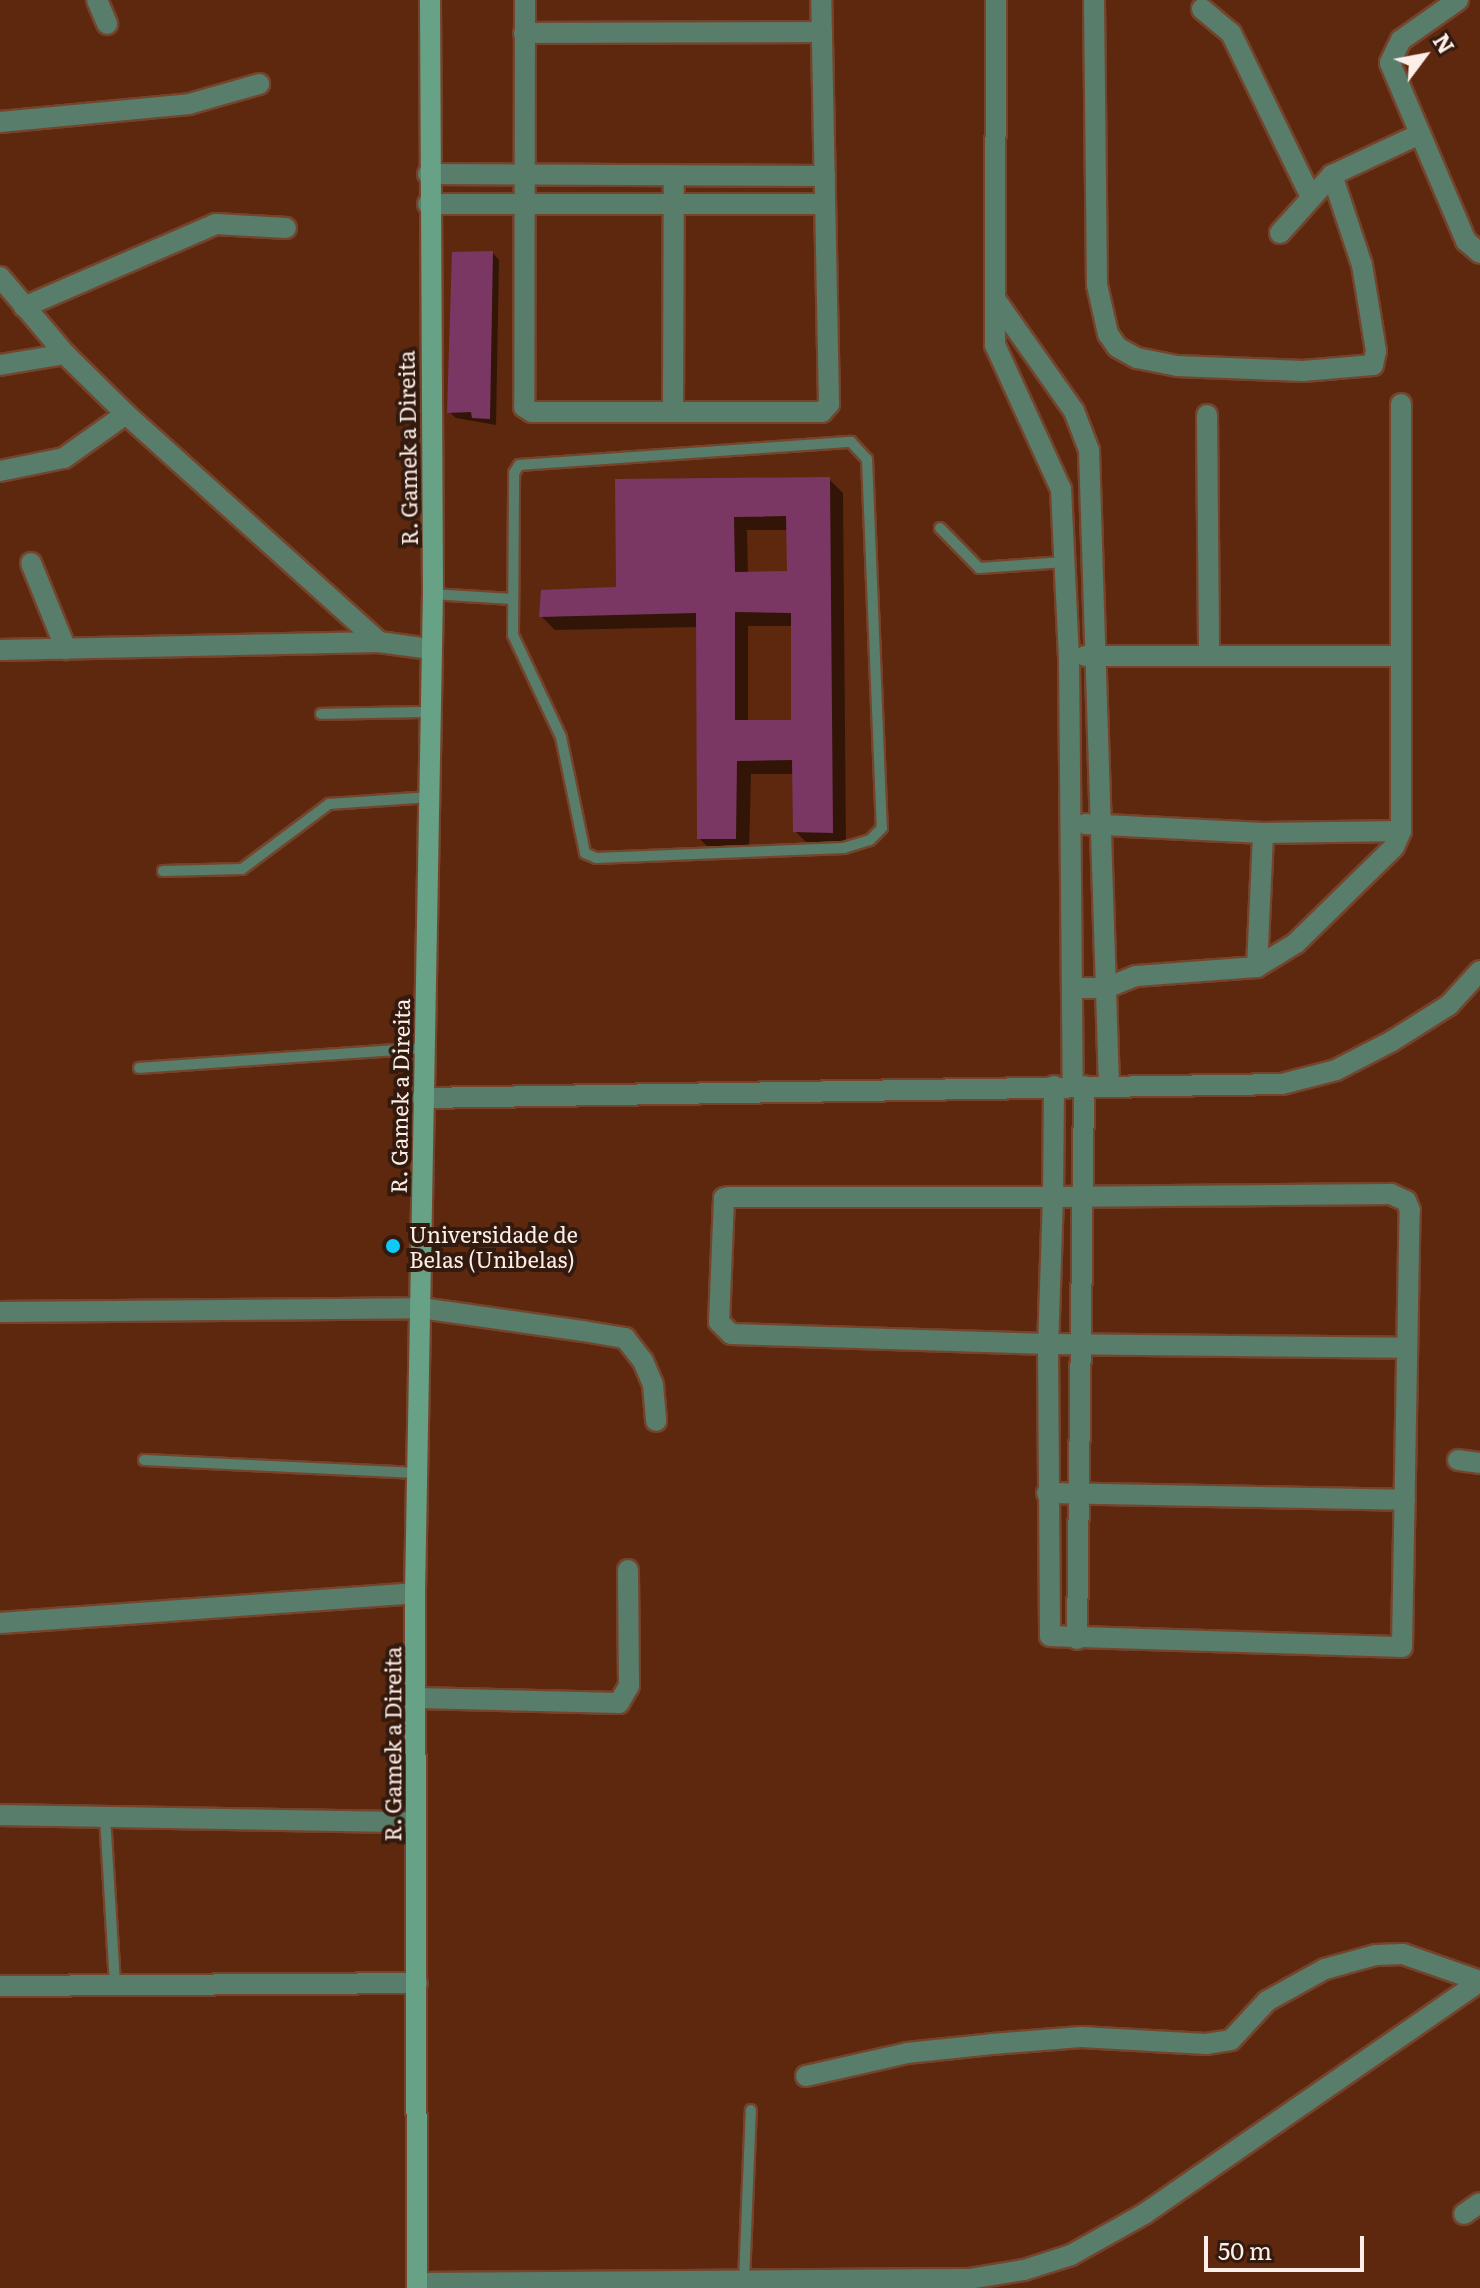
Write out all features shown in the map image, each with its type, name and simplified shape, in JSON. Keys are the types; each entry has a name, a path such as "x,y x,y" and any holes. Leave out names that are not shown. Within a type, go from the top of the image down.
{"main road":[{"name":"R. Gamek a Direita","path":"417,2286 415,1593 433,594 428,204 430,0"}],"street":[{"path":"97,0 107,24"},
{"path":"525,0 524,407 532,412 829,409 821,0"},
{"path":"996,0 995,299 998,360 1058,477 1069,656 1071,1086 1084,1197 1077,1639"},
{"path":"1094,0 1097,285 1108,334 1117,347 1137,358 1177,366 1303,371 1373,365 1376,351 1362,265 1332,175"},
{"path":"1421,0 1428,21"},
{"path":"1458,0 1401,40 1390,63 1466,241 1480,253"},
{"path":"1202,9 1231,33 1310,195"},
{"path":"524,33 822,32"},
{"path":"0,122 189,104 259,84"},
{"path":"1280,233 1310,195 1332,175 1420,134"},
{"path":"428,174 825,176"},
{"path":"673,411 674,176"},
{"path":"428,204 524,207 825,204"},
{"path":"24,307 216,224 286,228"},
{"path":"0,277 65,354 126,414 379,642"},
{"path":"995,299 1074,411 1089,450 1098,823 1109,1085"},
{"path":"0,365 65,354"},
{"path":"1072,988 1106,988 1136,976 1257,967 1296,943 1369,876 1401,831 1398,656 1401,404"},
{"path":"0,471 64,458 126,414"},
{"path":"1207,415 1209,655"},
{"path":"31,563 66,649"},
{"path":"0,650 379,642 430,649"},
{"path":"1069,656 1398,656"},
{"path":"1069,825 1098,823 1263,833 1401,831"},
{"path":"1257,967 1263,833"},
{"path":"1072,953 1105,956 1136,976"},
{"path":"422,1098 1310,1080 1392,1041 1449,1005 1480,971"},
{"path":"1071,1086 1053,1197 1048,1344 1046,1627 1055,1639 1398,1649 1405,1638 1410,1210 1399,1196 1084,1197 1053,1197 729,1197 720,1203 719,1322 731,1334 1048,1344 1406,1348"},
{"path":"0,1312 421,1308 625,1338 643,1361 653,1385 656,1421"},
{"path":"1458,1460 1480,1463"},
{"path":"1047,1493 1405,1500"},
{"path":"417,1698 619,1703 629,1686 628,1570"},
{"path":"0,1623 415,1593"},
{"path":"0,1815 415,1822"},
{"path":"806,2076 907,2053 992,2044 1081,2037 1206,2044 1231,2040 1267,2001 1325,1969 1376,1955 1403,1954 1480,1981"},
{"path":"417,2286 969,2279 1071,2255 1144,2214 1480,1981"},
{"path":"0,1986 115,1988 417,1983"}],"lane":[{"path":"851,442 867,459 882,828 870,840 844,848 596,858 585,853 561,737 518,655 511,599 514,473 525,461 851,442"},
{"path":"940,528 979,568 1064,562"},
{"path":"433,594 511,599"},
{"path":"321,714 430,712"},
{"path":"163,871 242,869 329,804 430,797"},
{"path":"139,1068 423,1048"},
{"path":"144,1460 418,1473"},
{"path":"105,1816 115,1988"},
{"path":"744,2281 751,2110"}],"building":[{"path":"493,251 490,419 472,418 471,412 447,413 452,252"},
{"path":"830,477 833,833 793,832 792,760 737,761 736,839 697,839 696,613 539,617 541,590 616,587 615,479","holes":["786,516 787,571 735,572 734,517","735,612 791,613 791,720 735,720"]}],"place":[{"name":"Universidade de Belas (Unibelas)","path":"393,1246"}]}
